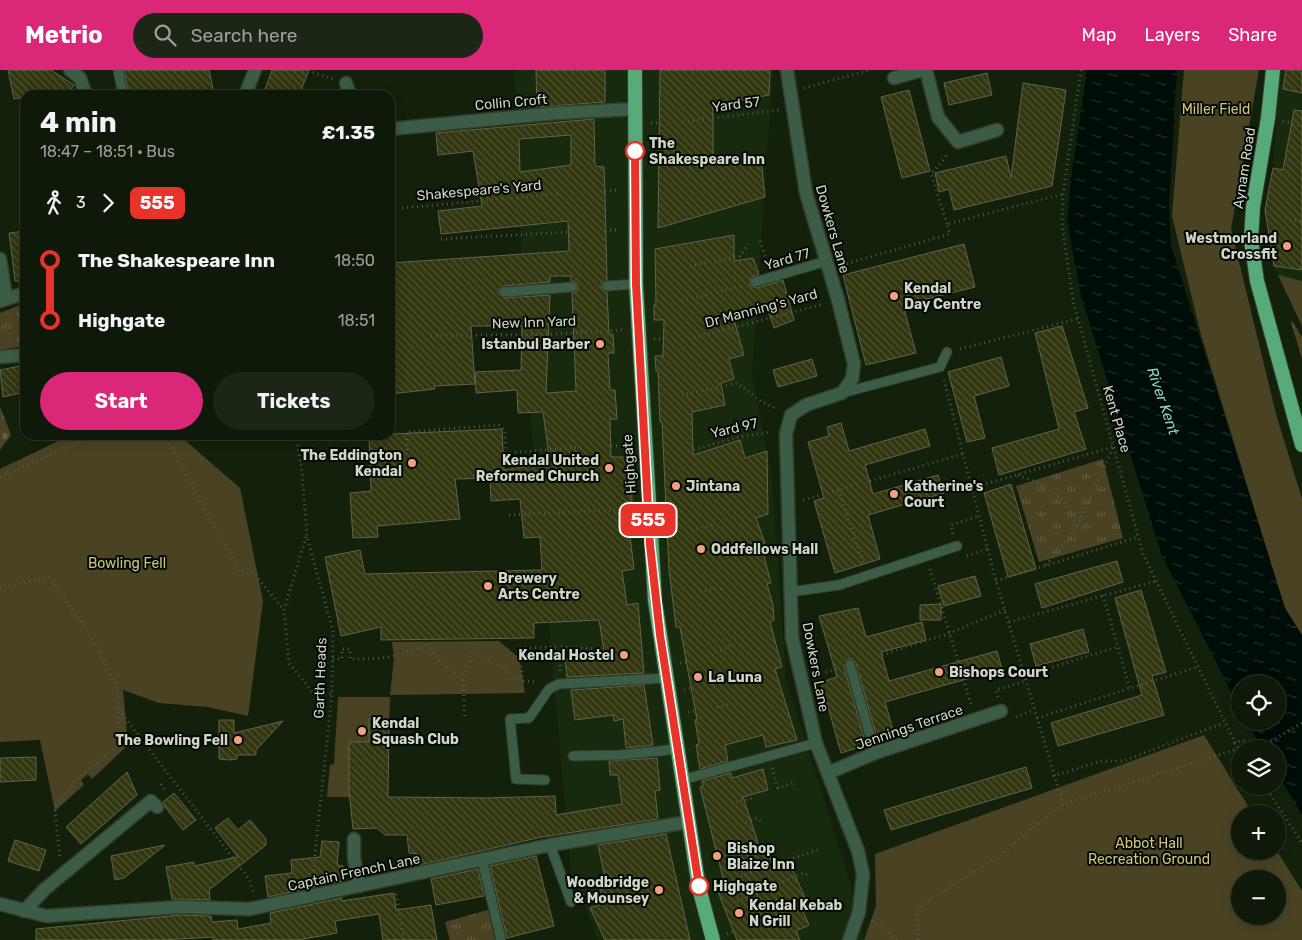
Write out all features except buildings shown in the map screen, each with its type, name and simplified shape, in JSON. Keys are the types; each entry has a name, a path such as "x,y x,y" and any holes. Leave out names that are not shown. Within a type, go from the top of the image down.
{"highway":[{"name":"Highgate","path":"635,70 636,284 644,444 655,601 699,888 713,940"},
{"name":"Aynam Road","path":"1273,70 1268,118 1253,207 1251,240 1257,281 1298,414 1302,445"}],"street":[{"path":"70,70 80,78 84,90"},
{"path":"247,90 255,70"},
{"name":"Dowkers Lane","path":"787,70 791,108 806,193 838,300 854,364 852,379 842,393"},
{"path":"894,78 924,70 938,117 958,142 997,130"},
{"name":"Collin Croft","path":"395,129 557,113 635,109"},
{"path":"0,259 3,299 20,294"},
{"path":"0,357 20,355"},
{"path":"791,415 806,406 842,393"},
{"name":"Dowkers Lane","path":"791,415 786,434 792,638 816,743 858,851 863,874 860,912 849,940"},
{"name":"Jennings Terrace","path":"828,773 875,752 1001,711"},
{"path":"24,911 62,875 152,801 157,808"},
{"name":"Captain French Lane","path":"0,904 46,916 180,907 259,908 550,845 688,822"},
{"path":"354,839 354,858 359,886"}],"lane":[{"path":"118,70 122,90"},
{"name":"Yard 77","path":"755,282 828,265"},
{"path":"607,286 636,284"},
{"path":"504,292 573,287"},
{"path":"842,393 940,367 947,352"},
{"path":"790,592 839,585 957,546"},
{"path":"850,665 875,752"},
{"path":"545,780 516,779 510,719 529,718 549,689 559,684 666,678"},
{"path":"682,780 816,743"},
{"path":"573,756 620,755 678,749"},
{"path":"550,845 571,902"},
{"path":"482,859 501,940"}],"path":[{"path":"789,92 871,70"},
{"name":"Kent Place","path":"1081,70 1063,194 1062,223 1077,319 1143,554 1232,740"},
{"path":"308,71 348,89"},
{"name":"Yard 57","path":"683,122 791,108"},
{"path":"1281,121 1302,126"},
{"path":"828,265 950,234 931,174 958,142"},
{"name":"Shakespeare's Yard","path":"402,208 558,194"},
{"path":"947,224 1063,194"},
{"path":"1286,218 1302,220"},
{"path":"442,239 568,232"},
{"path":"760,241 773,277"},
{"path":"690,266 740,256 748,244"},
{"path":"682,301 743,286"},
{"name":"Dr Manning's Yard","path":"690,339 838,300"},
{"path":"947,352 1077,319"},
{"name":"New Inn Yard","path":"431,336 550,334 638,329"},
{"path":"940,367 996,581 1053,776 1064,804"},
{"path":"682,394 737,383 762,402 791,415"},
{"path":"407,450 407,432 499,425 505,431 506,453 582,447"},
{"name":"Yard 97","path":"688,451 739,437 767,432 786,434"},
{"path":"0,478 84,440"},
{"path":"167,440 241,574 253,572 284,610"},
{"name":"Garth Heads","path":"297,440 302,472 307,536 333,631 332,694 314,864 318,895"},
{"path":"611,446 644,444"},
{"path":"972,488 1113,447"},
{"path":"1046,566 1076,529 1113,447"},
{"path":"870,481 963,454"},
{"path":"1017,474 1051,488 1071,511 1076,529"},
{"path":"788,505 858,484"},
{"path":"839,490 867,576"},
{"path":"510,515 648,508"},
{"path":"692,530 715,524"},
{"path":"307,536 284,610 289,663 314,694 332,694"},
{"path":"996,581 1138,537"},
{"path":"926,556 975,719"},
{"path":"0,588 49,577 88,633 117,687 120,741 114,749 78,778 56,806 62,875"},
{"path":"1009,622 1156,581"},
{"path":"700,591 725,588"},
{"path":"1104,595 1130,689"},
{"path":"882,655 950,633 1005,610"},
{"path":"706,657 733,644"},
{"path":"333,659 342,659 342,649 350,649 350,659 384,659 394,658 426,645 440,661 463,680"},
{"path":"559,684 560,647"},
{"path":"1024,676 1117,647"},
{"path":"465,719 463,680 472,651 523,680 519,648 604,649"},
{"path":"801,679 850,665"},
{"path":"1037,718 1197,667"},
{"path":"713,684 739,678"},
{"path":"717,706 731,704"},
{"path":"118,710 249,880 259,908"},
{"path":"1053,776 1101,760 1123,760 1224,723"},
{"path":"1273,740 1302,723"},
{"path":"918,940 918,908 996,858 1064,804 1231,751"},
{"path":"768,757 778,788 794,783"},
{"path":"161,784 165,790"},
{"path":"1271,795 1302,843"},
{"path":"731,803 753,798"},
{"path":"746,822 757,818 762,822"},
{"path":"741,876 820,849"},
{"path":"737,901 804,873 808,876"},
{"path":"394,879 404,940"},
{"path":"756,923 758,922 759,924 777,918 778,914 789,910"},
{"path":"860,912 897,940"}],"shaded area":[{"path":"514,70 773,70 752,377 772,479 786,680 847,872 864,940 598,940 571,873 526,368"},
{"path":"1280,70 1302,70 1302,326 1274,266 1265,208 1273,168"}],"green space":[{"name":"Miller Field","path":"1184,70 1259,70 1231,229 1276,414 1302,499 1302,635 1285,609 1201,335 1172,216"},
{"path":"1278,275 1302,281 1302,326"},
{"path":"20,305 20,347 0,350 0,313"},
{"path":"1291,322 1302,337 1302,359"},
{"path":"0,407 11,435 0,450"},
{"name":"Bowling Fell","path":"61,440 185,440 240,488 263,601 248,716 208,707 159,703 123,690 128,745 92,779 88,774 81,780 84,785 55,811 40,740 0,742 0,469"},
{"path":"1103,459 1123,538 1039,562 1016,486"},
{"path":"499,641 519,658 525,693 390,695 394,658 392,642"},
{"name":"Kendal Squash Club","path":"338,697 390,697 387,797 327,797 330,765 334,764"},
{"name":"Abbot Hall Recreation Ground","path":"1204,735 1231,779 1231,795 1241,795 1247,805 1231,805 1231,860 1283,860 1302,891 1302,940 864,940 876,906 875,854"},
{"path":"488,910 495,940 450,940 445,922"}],"water":[{"name":"River Kent","path":"1087,70 1177,70 1169,208 1171,245 1285,608 1302,635 1302,815 1286,788 1286,740 1257,740 1251,730 1286,730 1286,675 1231,675 1231,691 1162,556 1081,296 1067,221 1071,178"}],"bus line":[{"name":"555","path":"635,151 636,284 650,545 655,601 699,886"}],"place":[{"name":"The Shakespeare Inn","path":"635,151"},
{"name":"Westmorland Crossfit","path":"1287,246"},
{"name":"Kendal Day Centre","path":"894,296"},
{"name":"Istanbul Barber","path":"600,344"},
{"name":"The Eddington Kendal","path":"412,463"},
{"name":"Kendal United Reformed Church","path":"609,468"},
{"name":"Jintana","path":"676,486"},
{"name":"Katherine's Court","path":"894,494"},
{"name":"Oddfellows Hall","path":"701,549"},
{"name":"Brewery Arts Centre","path":"488,586"},
{"name":"Kendal Hostel","path":"624,655"},
{"name":"Bishops Court","path":"939,672"},
{"name":"La Luna","path":"698,677"},
{"name":"Kendal Squash Club","path":"362,731"},
{"name":"The Bowling Fell","path":"238,740"},
{"name":"Bishop Blaize Inn","path":"717,856"},
{"name":"Highgate","path":"699,886"},
{"name":"Woodbridge & Mounsey","path":"659,890"},
{"name":"Kendal Kebab N Grill","path":"739,913"}]}
